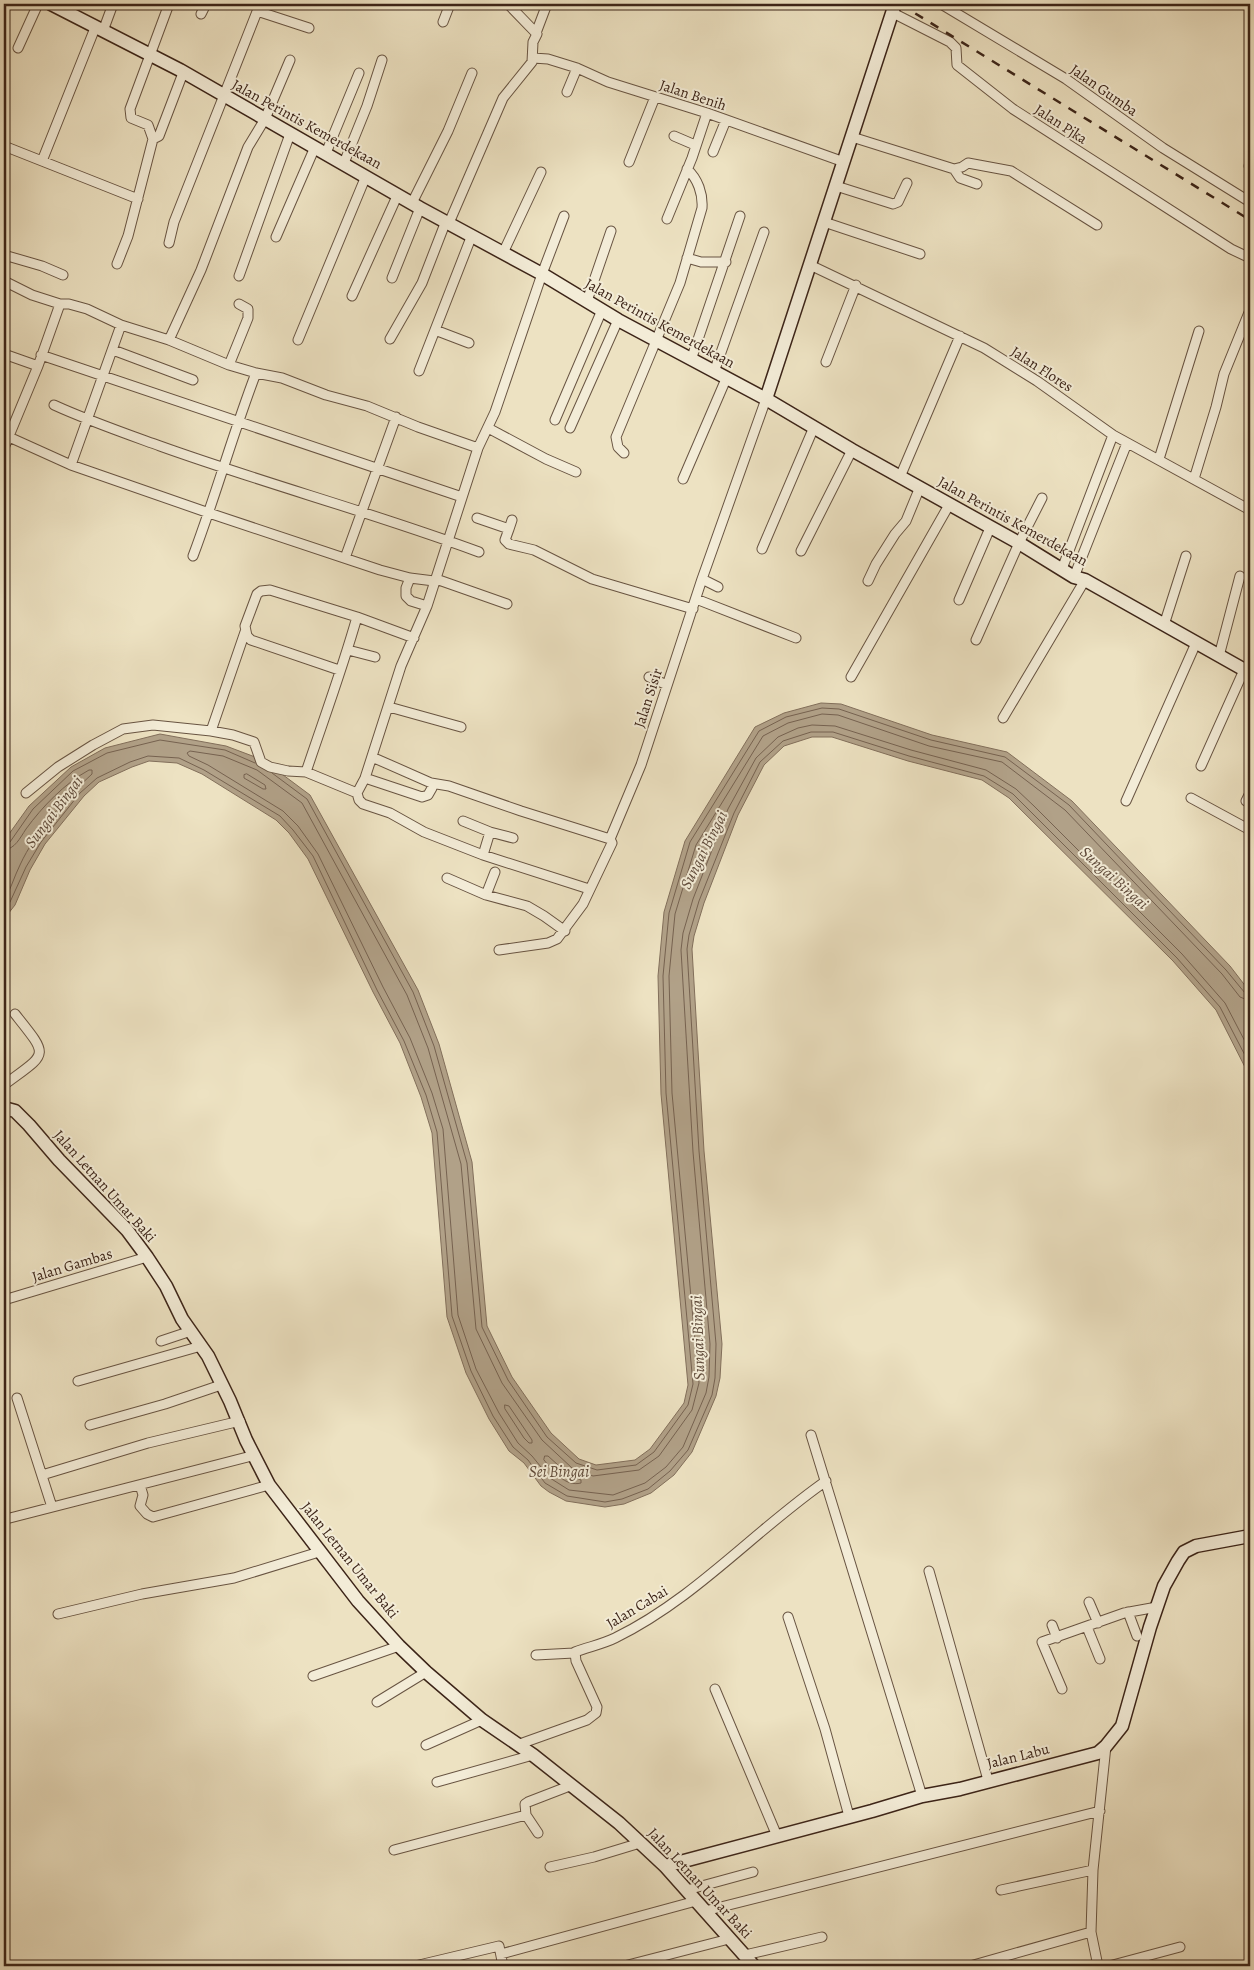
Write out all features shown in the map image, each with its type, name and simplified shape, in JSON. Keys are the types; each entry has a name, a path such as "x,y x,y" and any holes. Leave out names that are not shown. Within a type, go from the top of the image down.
{"street":[{"path":"18,48 38,4"},
{"name":"Jalan Perintis Kemerdekaan","path":"51,4 183,73 503,254 542,274 618,320 766,399 852,450 1019,543 1062,570 1247,672"},
{"path":"42,161 99,29 113,4"},
{"path":"117,264 128,236 153,139 148,125 131,118 129,113 134,94 169,4"},
{"path":"201,14 206,4"},
{"path":"443,22 450,4"},
{"path":"508,4 536,33"},
{"path":"390,339 422,283 447,222 503,98 527,70 533,58 536,33 548,4"},
{"name":"Jalan Gumba","path":"941,4 1066,79 1163,148 1250,202"},
{"path":"168,243 174,222 258,7 309,28"},
{"path":"766,399 894,8"},
{"name":"Jalan Pjka","path":"894,8 950,42 956,48 957,65 1013,109 1231,249 1250,258"},
{"name":"Jalan Benih","path":"533,58 548,58 608,82 707,113 844,162"},
{"path":"169,340 201,270 248,147 265,120 290,60"},
{"path":"344,163 367,106 382,60"},
{"path":"567,92 577,68"},
{"path":"153,139 160,136 183,73"},
{"path":"276,237 358,73"},
{"path":"392,278 416,205 472,73"},
{"path":"629,162 655,97"},
{"path":"667,219 707,113"},
{"path":"713,152 726,120"},
{"path":"239,276 290,134"},
{"path":"674,136 695,145"},
{"path":"852,137 954,169 968,163 1011,171 1097,225"},
{"path":"4,146 138,199"},
{"path":"624,453 618,447 616,437 680,283 703,199 697,183 687,169"},
{"path":"954,169 960,178 977,184"},
{"path":"503,254 541,172"},
{"path":"298,340 366,176"},
{"path":"836,186 893,204 898,202 907,183"},
{"path":"352,296 398,194"},
{"path":"564,216 495,412 478,448 426,606 401,666 365,778 358,793 358,800 363,804 390,813 424,832 483,855 589,889"},
{"path":"691,360 726,262 740,216"},
{"path":"824,222 920,254"},
{"path":"587,301 611,231"},
{"path":"714,372 764,232"},
{"path":"419,371 472,235"},
{"path":"4,255 42,266 63,276"},
{"path":"687,258 701,262 726,262"},
{"name":"Jalan Flores","path":"810,265 856,285 984,348 1037,381 1113,435 1250,510"},
{"path":"4,281 32,295 60,304 69,304 87,309 121,325 169,340 229,365 282,378 326,395 367,406 418,427 478,448"},
{"path":"826,362 856,285"},
{"path":"4,448 38,366 60,304"},
{"path":"229,365 248,318 248,308 239,304"},
{"path":"554,420 602,310"},
{"path":"1194,479 1224,374 1250,310"},
{"path":"570,428 618,320"},
{"path":"71,465 121,325"},
{"path":"435,330 469,343"},
{"path":"1159,459 1199,331"},
{"path":"900,477 960,336"},
{"path":"113,350 193,380"},
{"path":"4,354 38,366"},
{"path":"41,355 462,497"},
{"path":"193,556 209,513 238,420 256,373"},
{"path":"683,479 726,378"},
{"name":"Jalan Sisir","path":"499,950 557,940 583,904 612,843 610,839 641,766 702,579 766,399"},
{"path":"54,405 88,420 223,468 361,511 480,552"},
{"path":"345,558 396,417"},
{"path":"762,549 814,427"},
{"path":"488,428 546,459 576,472"},
{"path":"1062,570 1113,435"},
{"path":"9,437 71,465 209,513 410,578 435,580 507,604"},
{"path":"1002,718 1079,579 1127,443"},
{"path":"801,551 852,450"},
{"path":"868,581 876,564 895,534 906,521 920,487"},
{"path":"976,640 1019,543 1042,498"},
{"path":"851,677 949,505"},
{"path":"477,518 510,524 505,540 509,544 534,550 592,579 693,609"},
{"path":"959,600 990,528"},
{"path":"1164,625 1186,556"},
{"path":"1219,656 1240,576"},
{"path":"410,578 406,588 406,596 411,601 426,606"},
{"path":"702,579 718,587"},
{"path":"211,731 258,594 265,590 357,618 414,638"},
{"path":"696,599 796,638"},
{"path":"306,772 339,670 348,650 357,618"},
{"path":"245,632 251,640 339,670"},
{"path":"1126,801 1196,643"},
{"path":"348,650 376,658"},
{"path":"1202,766 1247,672"},
{"path":"649,677 667,685"},
{"path":"389,707 461,727"},
{"path":"26,793 58,767 93,745 123,729 153,725 233,735 254,742 261,762 270,767 306,772 358,793"},
{"path":"372,757 432,783 449,786 521,812 610,839"},
{"path":"365,778 422,797 428,795 432,788 432,783"},
{"path":"1191,798 1250,830"},
{"path":"463,822 513,838"},
{"path":"483,855 490,832"},
{"path":"486,895 495,872"},
{"path":"447,878 486,895 527,906 564,931"},
{"path":"4,1085 36,1061 40,1055 40,1047 15,1014"},
{"name":"Jalan Letnan Umar Baki","path":"5,1111 15,1111 59,1160 128,1230 148,1257 201,1346 240,1421 246,1440 269,1485 358,1601 399,1646 426,1672 482,1720 532,1755 619,1822 665,1866 754,1966"},
{"name":"Jalan Gambas","path":"4,1300 148,1257"},
{"path":"161,1341 191,1331"},
{"path":"78,1381 201,1346"},
{"path":"90,1425 165,1404 221,1385"},
{"path":"17,1398 52,1507"},
{"path":"42,1475 148,1443 240,1421"},
{"path":"811,1435 922,1796"},
{"path":"6,1519 255,1455"},
{"name":"Jalan Cabai","path":"536,1655 574,1653 614,1638 660,1612 704,1580 806,1494 826,1481"},
{"path":"140,1485 143,1495 140,1506 143,1511 153,1517 269,1485"},
{"name":"Jalan Labu","path":"665,1866 922,1796 960,1789 988,1780 1098,1753 1122,1726 1157,1607 1167,1580 1184,1552 1196,1546 1246,1537"},
{"path":"58,1614 142,1594 234,1578 319,1552"},
{"path":"929,1571 988,1780"},
{"path":"1089,1602 1098,1623"},
{"path":"1062,1689 1042,1642 1128,1612 1157,1607"},
{"path":"1128,1612 1137,1636"},
{"path":"788,1617 825,1729 849,1816"},
{"path":"1052,1625 1057,1638"},
{"path":"1087,1626 1100,1658"},
{"path":"313,1676 399,1646"},
{"path":"517,1745 587,1720 596,1713 597,1707 574,1653"},
{"path":"377,1702 426,1672"},
{"path":"715,1689 777,1836"},
{"path":"426,1745 482,1720"},
{"path":"1098,1966 1091,1932 1093,1870 1106,1746"},
{"path":"437,1782 532,1755"},
{"path":"538,1833 526,1815 524,1808 526,1803 572,1785"},
{"path":"501,1954 1100,1811"},
{"path":"394,1850 526,1815"},
{"path":"550,1867 594,1857 640,1843"},
{"path":"1001,1890 1093,1870"},
{"path":"687,1890 752,1872"},
{"path":"970,1966 1091,1932"},
{"path":"745,1956 822,1937"},
{"path":"624,1966 729,1939"},
{"path":"415,1966 499,1946 503,1966"},
{"path":"1109,1966 1180,1947"}],"water":[{"name":"Sei Bingai","path":"821,703 841,704 932,735 1007,752 1072,801 1230,966 1250,992 1250,1077 1216,1010 1173,961 1009,798 982,780 908,761 832,737 812,737 784,746 764,765 738,815 704,903 692,949 704,1151 722,1344 720,1378 716,1396 692,1452 674,1475 651,1493 624,1504 605,1507 566,1501 549,1492 541,1486 524,1463 509,1451 489,1419 466,1373 447,1317 432,1133 421,1097 400,1043 308,859 289,833 276,820 202,774 177,763 149,761 132,767 99,782 84,796 45,844 30,870 15,905 4,919 4,841 29,806 71,767 105,748 160,734 226,746 263,760 310,795 418,990 439,1044 472,1162 487,1326 512,1377 551,1433 579,1459 596,1465 635,1460 650,1449 684,1403 688,1385 661,1094 658,976 664,912 685,841 755,727 784,713"},
{"path":"1250,1350 1250,1484 1247,1384"}],"railway":[{"path":"900,4 1250,220"}],"water label":[{"name":"Sungai Bingai","path":"54,812"},
{"name":"Sungai Bingai","path":"704,850"},
{"name":"Sungai Bingai","path":"1114,878"},
{"name":"Sungai Bingai","path":"698,1338"}]}
